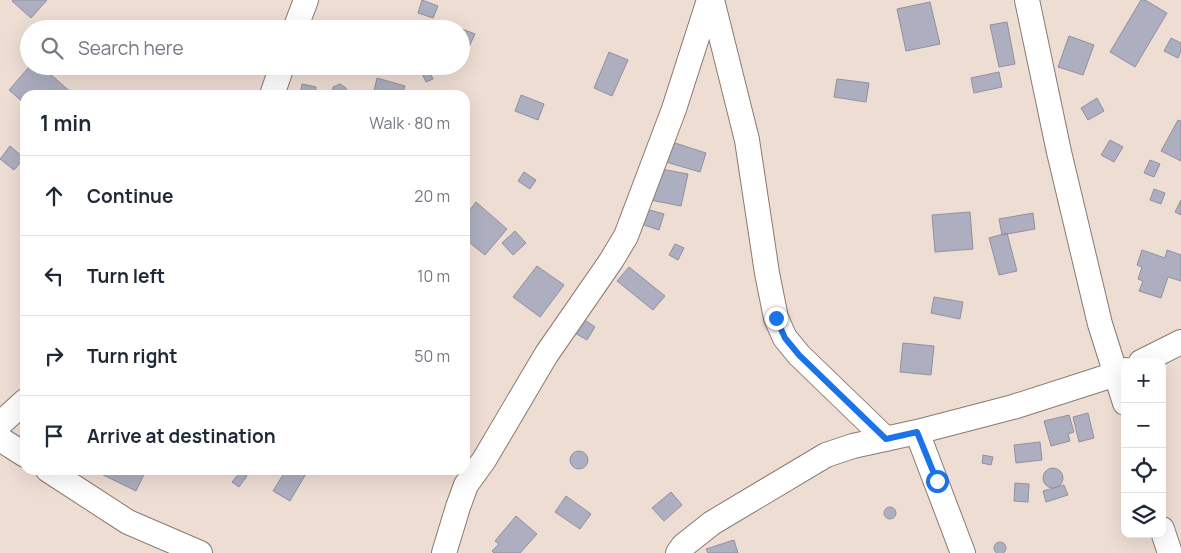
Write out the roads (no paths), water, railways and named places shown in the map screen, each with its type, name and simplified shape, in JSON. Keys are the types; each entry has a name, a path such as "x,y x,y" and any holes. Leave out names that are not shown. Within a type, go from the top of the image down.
{"street":[{"path":"298,20 306,0"},
{"path":"710,0 747,140 767,273 776,318 785,338 799,355 886,439"},
{"path":"444,553 466,485 484,460 546,355 626,236 674,109 710,0"},
{"path":"678,553 683,546 712,524 826,455 853,446 1014,407 1120,372 1100,324 1061,162 1026,0"},
{"path":"274,90 279,75"},
{"path":"1149,358 1181,342"},
{"path":"0,424 20,406"},
{"path":"917,432 964,553"},
{"path":"0,439 20,452"},
{"path":"56,475 128,522 200,553"},
{"path":"1165,538 1170,553"}]}
